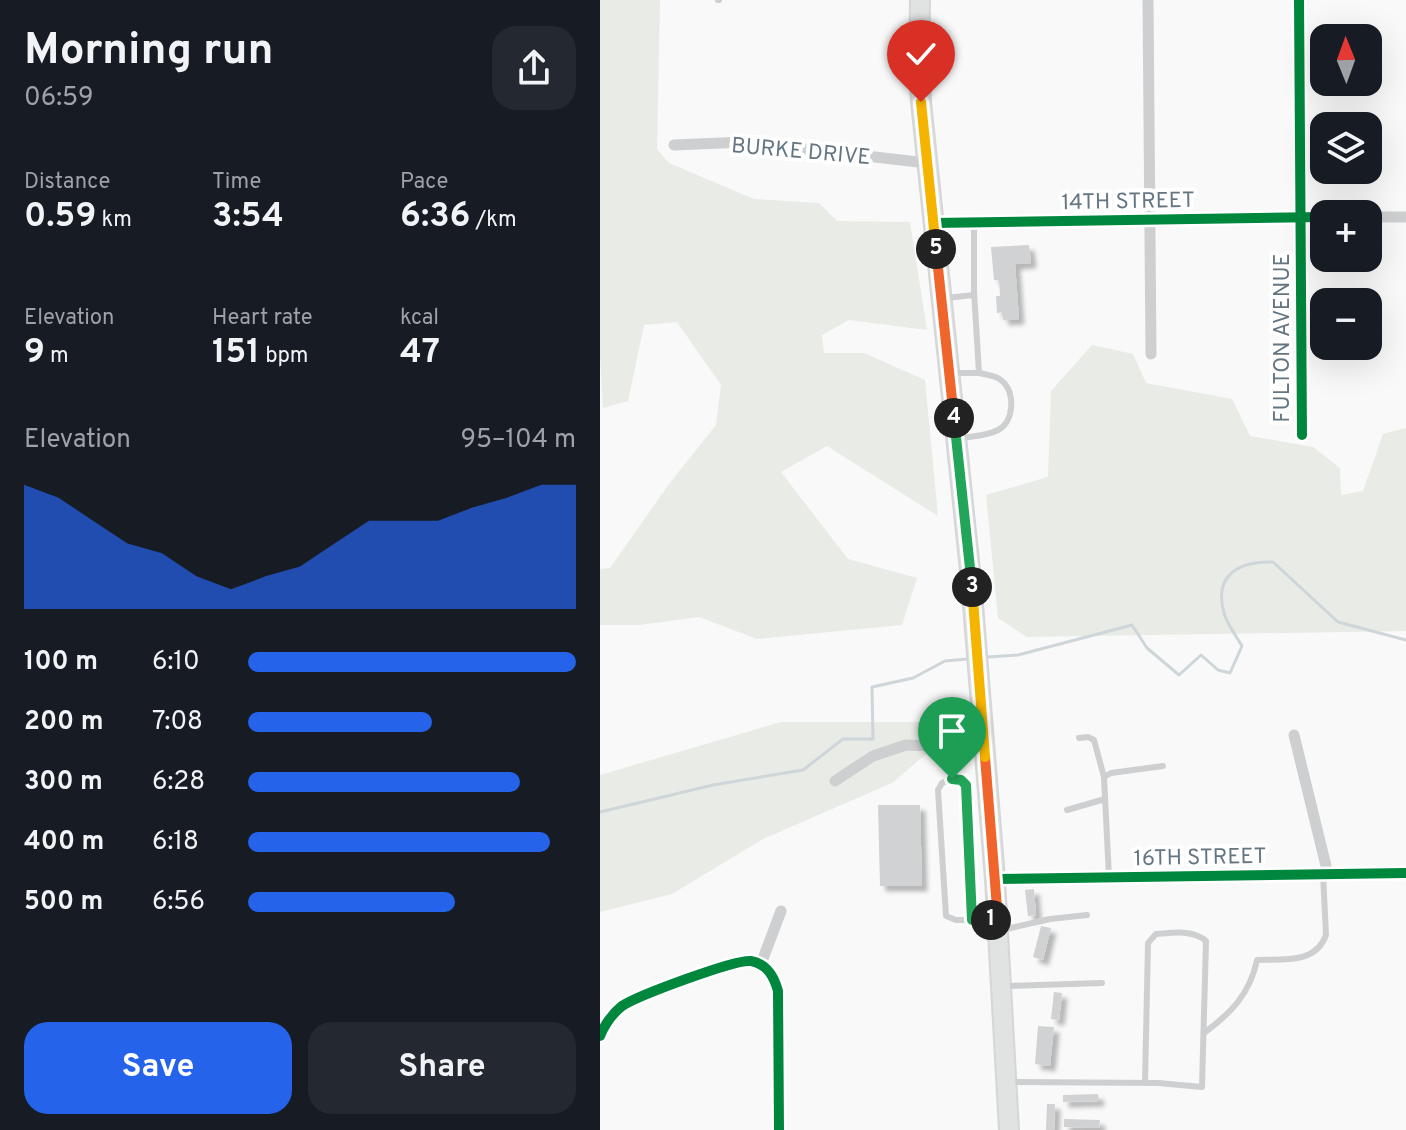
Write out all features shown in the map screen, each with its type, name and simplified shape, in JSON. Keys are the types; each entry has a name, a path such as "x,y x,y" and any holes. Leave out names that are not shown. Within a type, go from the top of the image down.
{"main road":[{"path":"920,0 919,62 927,163 957,438 985,748 1009,1130"}],"street":[{"path":"1148,0 1151,354"},
{"name":"FULTON AVENUE","path":"1299,0 1302,435"},
{"name":"BURKE DRIVE","path":"674,145 744,142 927,163"},
{"name":"14TH STREET","path":"933,223 1310,217"},
{"path":"1382,217 1406,217"},
{"path":"1294,735 1326,874"},
{"path":"835,781 873,756 906,745 985,748"},
{"name":"16TH STREET","path":"995,879 1406,873"},
{"path":"761,964 781,911"},
{"path":"600,1036 613,1015 635,999 741,961 761,964 775,978 778,991 779,1130"}],"lane":[{"path":"974,222 974,295 979,373"},
{"path":"941,299 974,295"},
{"path":"949,373 979,373 996,377 1004,382 1011,396 1011,414 998,431 957,438"},
{"path":"1079,738 1094,740 1104,777 1109,877"},
{"path":"1104,777 1111,773 1163,766"},
{"path":"972,920 966,785 961,780 952,779 942,783 938,790 946,916 998,925 1087,915"},
{"path":"1067,810 1105,799"},
{"path":"1204,1033 1236,1007 1246,992 1257,960 1300,958 1314,954 1323,944 1326,935 1326,874"},
{"path":"1007,1082 1145,1083 1202,1087 1206,941 1200,935 1177,932 1156,934 1148,943 1145,1083"},
{"path":"1002,986 1102,983"}],"shaded area":[{"path":"600,0 660,0 657,149 669,163 754,199 819,203 837,221 910,222 927,330 849,320 822,335 824,353 864,353 925,380 938,516 827,446 781,472 848,559 917,578 902,625 757,639 699,617 640,625 600,625 600,569 610,568 669,484 716,425 721,385 677,322 644,325 628,401 603,408 600,355"},
{"path":"1092,345 1133,354 1146,383 1232,399 1250,436 1313,447 1340,468 1341,495 1363,491 1383,434 1406,428 1406,631 1027,637 998,618 986,495 1048,477 1051,391"},
{"path":"781,722 964,722 892,783 763,839 672,894 600,912 600,775"}],"building":[{"path":"1029,245 1031,263 1015,264 1019,319 1003,320 1002,312 997,313 999,280 994,280 991,247"},
{"path":"878,805 920,805 922,886 880,886"},
{"path":"1034,889 1036,915 1028,916 1025,890"},
{"path":"1041,926 1051,928 1043,960 1033,957"},
{"path":"1054,992 1062,993 1059,1020 1051,1019"},
{"path":"1038,1026 1054,1027 1050,1066 1035,1064"},
{"path":"1098,1094 1099,1101 1063,1102 1063,1095"},
{"path":"1047,1104 1055,1104 1054,1130 1046,1130"},
{"path":"1064,1119 1100,1120 1099,1128 1064,1127"}],"waterway":[{"path":"988,657 1018,655 1132,625 1147,648 1179,675 1201,655 1218,670 1230,673 1242,646 1225,617 1222,588 1232,572 1261,562 1273,562 1338,622 1406,640"},
{"path":"600,812 713,785 803,770 843,739 873,739 872,687 913,678 945,661 967,659"}],"cycle path":[{"path":"1299,0 1302,435"},
{"path":"933,223 1310,217"},
{"path":"995,879 1406,873"},
{"path":"600,1036 618,1009 646,994 741,962 751,961 761,965 772,976 778,991 779,1130"}],"route":[{"path":"921,102 971,580 998,920 972,920 966,785 961,780 952,779"}]}
